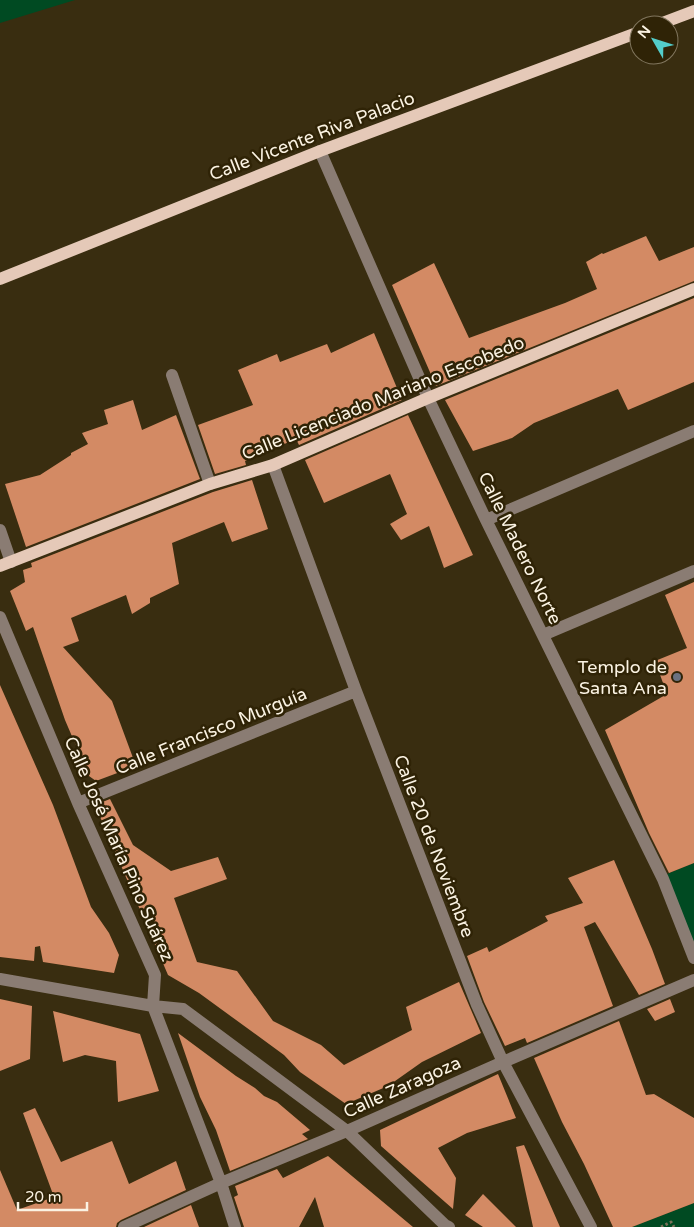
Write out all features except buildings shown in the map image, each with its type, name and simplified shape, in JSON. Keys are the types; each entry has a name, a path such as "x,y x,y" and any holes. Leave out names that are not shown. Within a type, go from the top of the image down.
{"main road":[{"path":"679,17 694,11"},
{"name":"Calle Vicente Riva Palacio","path":"0,280 320,151 629,36"},
{"name":"Calle Licenciado Mariano Escobedo","path":"6,564 210,484 273,465 428,398 694,289"}],"street":[{"name":"Calle Madero Norte","path":"320,151 428,398 663,879 694,958"},
{"path":"172,374 210,484"},
{"path":"486,520 694,431"},
{"name":"Calle 20 de Noviembre","path":"273,465 356,691 477,1005 503,1062 591,1227"},
{"path":"0,530 6,564"},
{"path":"544,635 694,571"},
{"name":"Calle José María Pino Suárez","path":"0,617 78,803 155,975 153,1006 221,1183 235,1227"},
{"name":"Calle Francisco Murguía","path":"78,803 356,691"},
{"path":"0,979 153,1006 183,1009 347,1131 446,1226"},
{"name":"Calle Zaragoza","path":"124,1227 221,1183 347,1131 694,980"}],"path":[{"path":"661,1227 671,1222 674,1227"}],"green space":[{"path":"0,0 75,0 0,23"},
{"path":"694,863 694,958 667,874"},
{"path":"694,1203 694,1227 632,1227"}],"place":[{"name":"Templo de Santa Ana","path":"677,677"}]}
